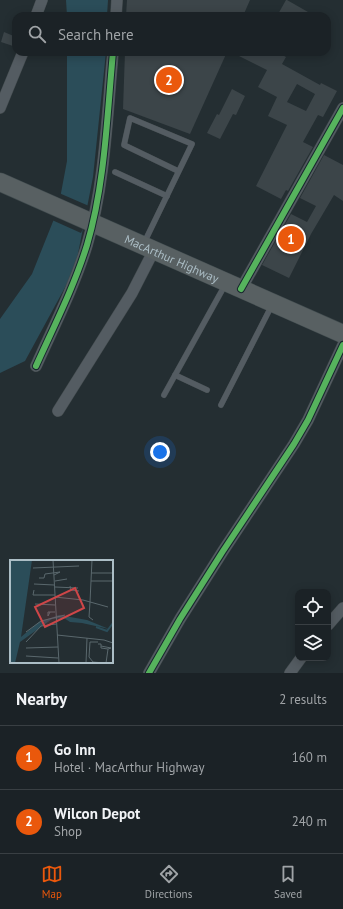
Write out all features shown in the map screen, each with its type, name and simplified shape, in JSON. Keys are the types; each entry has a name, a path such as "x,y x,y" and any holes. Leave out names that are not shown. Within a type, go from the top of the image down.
{"highway":[{"name":"MacArthur Highway","path":"0,182 343,334"}],"street":[{"path":"38,12 42,0"},
{"path":"116,12 117,0"},
{"path":"0,108 21,56"},
{"path":"36,366 78,274 98,191 113,56"},
{"path":"234,286 343,108"},
{"path":"58,411 132,293 148,248"},
{"path":"149,673 180,619 219,557 294,444 308,420 343,345"},
{"path":"331,622 343,608"},
{"path":"290,673 299,661"}],"lane":[{"path":"148,248 166,196 192,144 130,118 124,146 178,171"},
{"path":"115,172 166,196"},
{"path":"164,395 175,375 234,286"},
{"path":"221,405 273,303"},
{"path":"175,375 207,390"}],"water":[{"path":"66,0 108,0 107,12 67,12"},
{"path":"67,56 106,56 93,177 75,269 25,361 0,373 0,319 32,274 58,209 67,161"}],"pier":[{"path":"59,193 89,206 86,222 81,233 52,220"}],"building":[{"path":"127,0 250,0 245,12 126,12"},
{"path":"287,0 308,12 279,12"},
{"path":"4,32 12,35 12,46 1,42"},
{"path":"125,56 225,56 190,134 123,109"},
{"path":"239,56 284,56 286,57 282,64 320,85 321,83 337,91 323,117 318,115 303,142 313,147 288,191 286,190 281,199 256,186 287,125 268,116 277,97 258,87 267,70","holes":["297,84 315,94 306,111 287,102"]},
{"path":"232,89 245,96 236,115 233,114 220,139 207,133 217,114 219,115"},
{"path":"324,155 343,165 343,201 334,195 311,234 289,278 262,265 291,214 307,222 316,206 300,198"}],"cycle path":[{"path":"36,366 76,276 93,222 102,174 113,56"},
{"path":"241,289 343,108"},
{"path":"149,673 180,619 223,551 294,444 308,420 343,345"}],"place":[{"name":"Wilcon Depot","path":"169,80"},
{"name":"Go Inn","path":"291,239"}]}
